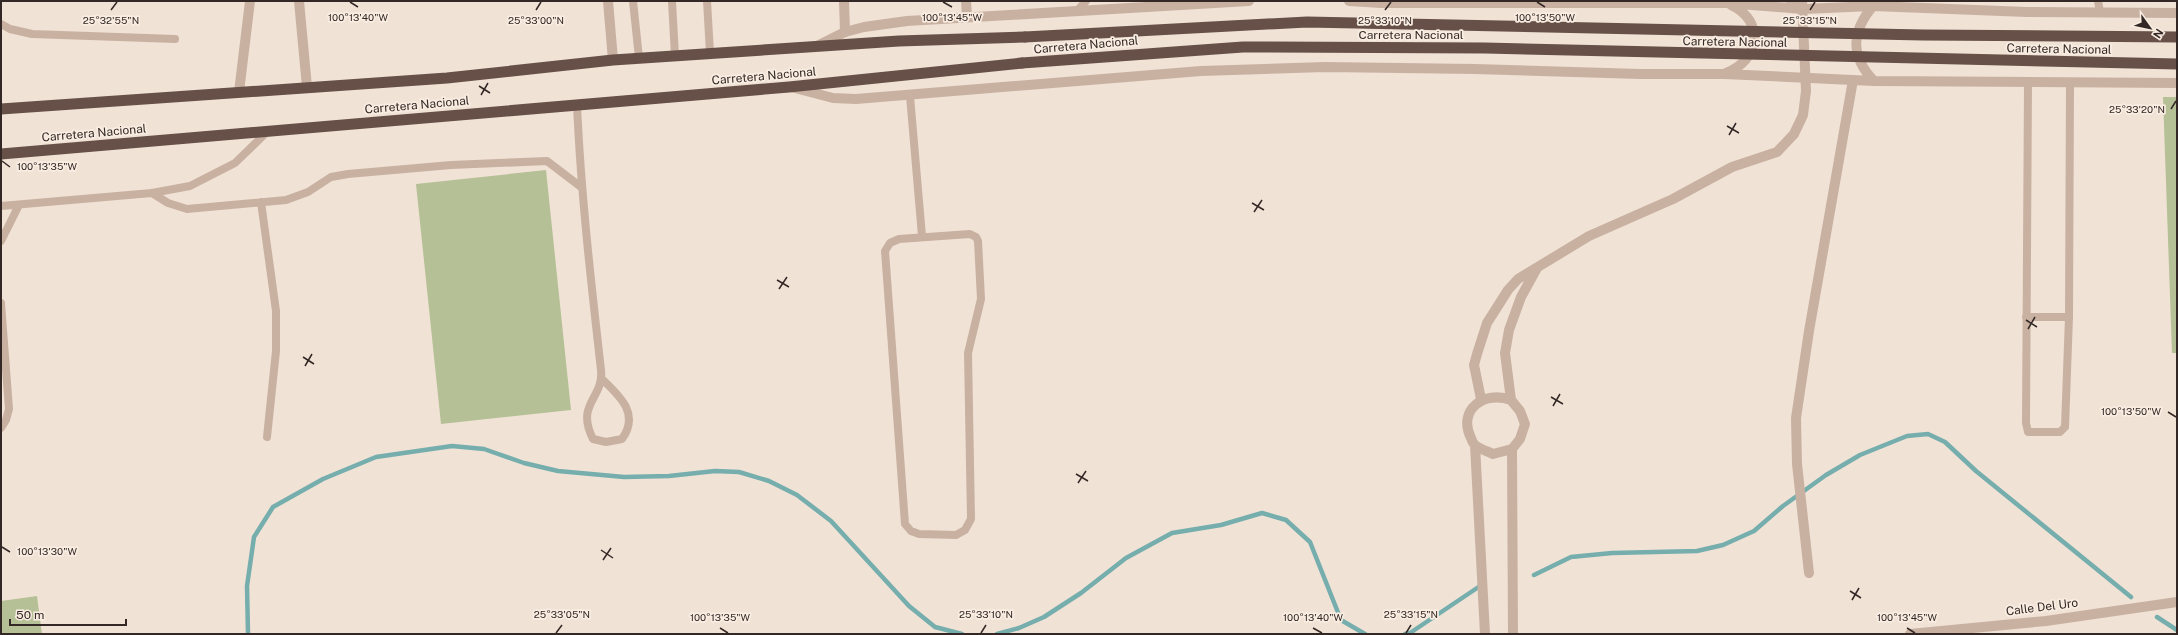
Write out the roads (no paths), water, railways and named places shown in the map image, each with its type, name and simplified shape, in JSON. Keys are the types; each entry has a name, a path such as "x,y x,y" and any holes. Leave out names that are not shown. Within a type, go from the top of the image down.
{"highway":[{"name":"Carretera Nacional","path":"1,110 446,78 614,60 710,53 899,41 1025,37 1307,22 1923,35 2177,37"},
{"name":"Carretera Nacional","path":"1,154 268,130 789,87 1022,63 1243,47 1485,48 2177,64"}],"street":[{"path":"239,92 250,1"},
{"path":"299,1 307,87"},
{"path":"608,1 614,60"},
{"path":"844,1 845,32"},
{"path":"966,1 967,16"},
{"path":"815,46 845,32 864,27 907,21 967,16 1077,11 1129,4 1249,1"},
{"path":"1349,1 1727,3 1873,6 2028,12 2177,13"},
{"path":"1724,74 1738,69 1748,59 1754,46 1754,32 1750,19 1740,9 1727,3"},
{"path":"1481,400 1474,365 1487,323 1508,290 1518,280 1589,236 1672,200 1732,167 1777,152 1794,134 1803,115 1806,79 1803,5"},
{"path":"1873,6 1864,16 1858,30 1856,44 1858,58 1864,71 1874,81"},
{"path":"789,87 833,98 910,96 1201,71 1325,67 1475,69 1640,74 1724,74 1874,81 2177,83"},
{"path":"1809,573 1799,482 1796,418 1809,331 1853,80"},
{"path":"1511,400 1505,353 1509,330 1521,297 1537,268"},
{"path":"1475,445 1493,454 1512,449 1520,439 1525,424 1520,411 1511,400 1501,396 1491,396 1481,400 1469,412 1467,430 1475,445 1485,634"},
{"path":"1512,449 1513,634"},
{"name":"Calle Del Uro","path":"1910,634 2046,621 2177,602"}],"lane":[{"path":"633,1 639,58"},
{"path":"672,1 675,56"},
{"path":"707,1 710,53"},
{"path":"1077,11 1086,1"},
{"path":"1790,1 1803,5"},
{"path":"2098,1 2100,12"},
{"path":"1,24 10,29 32,34 175,39"},
{"path":"2028,83 2026,423 2028,432 2044,433 2060,432 2065,427 2069,317 2070,83"},
{"path":"910,96 922,236"},
{"path":"577,104 581,187 602,378 588,410 587,426 593,439 606,442 622,439 628,430 630,419 619,396 602,378"},
{"path":"1,206 152,193 190,186 235,163 268,130"},
{"path":"152,193 168,203 186,209 261,202 294,197 308,192 331,177 459,165 547,161 581,187"},
{"path":"261,202 276,311 276,359 267,437"},
{"path":"1,241 19,205"},
{"path":"970,234 976,237 978,241 981,299 968,353 971,519 965,530 956,535 919,534 911,531 905,524 885,250 890,243 900,239 922,236 970,234"},
{"path":"1,303 9,409 6,420 1,428"},
{"path":"2026,317 2069,317"}],"waterway":[{"path":"1534,575 1571,557 1612,553 1697,551 1723,545 1754,531 1783,506 1826,475 1860,455 1907,436 1928,434 1945,442 1976,471 2131,597"},
{"path":"248,634 247,586 254,537 273,507 323,479 376,457 452,446 484,449 524,463 558,471 624,477 669,476 715,471 739,472 769,481 797,495 831,521 909,606 935,627 962,634"},
{"path":"997,634 1019,628 1044,617 1081,593 1126,558 1172,533 1221,525 1262,513 1286,520 1310,542 1341,620 1365,634"},
{"path":"1405,634 1410,633 1480,586"},
{"path":"2157,617 2177,630"}]}
